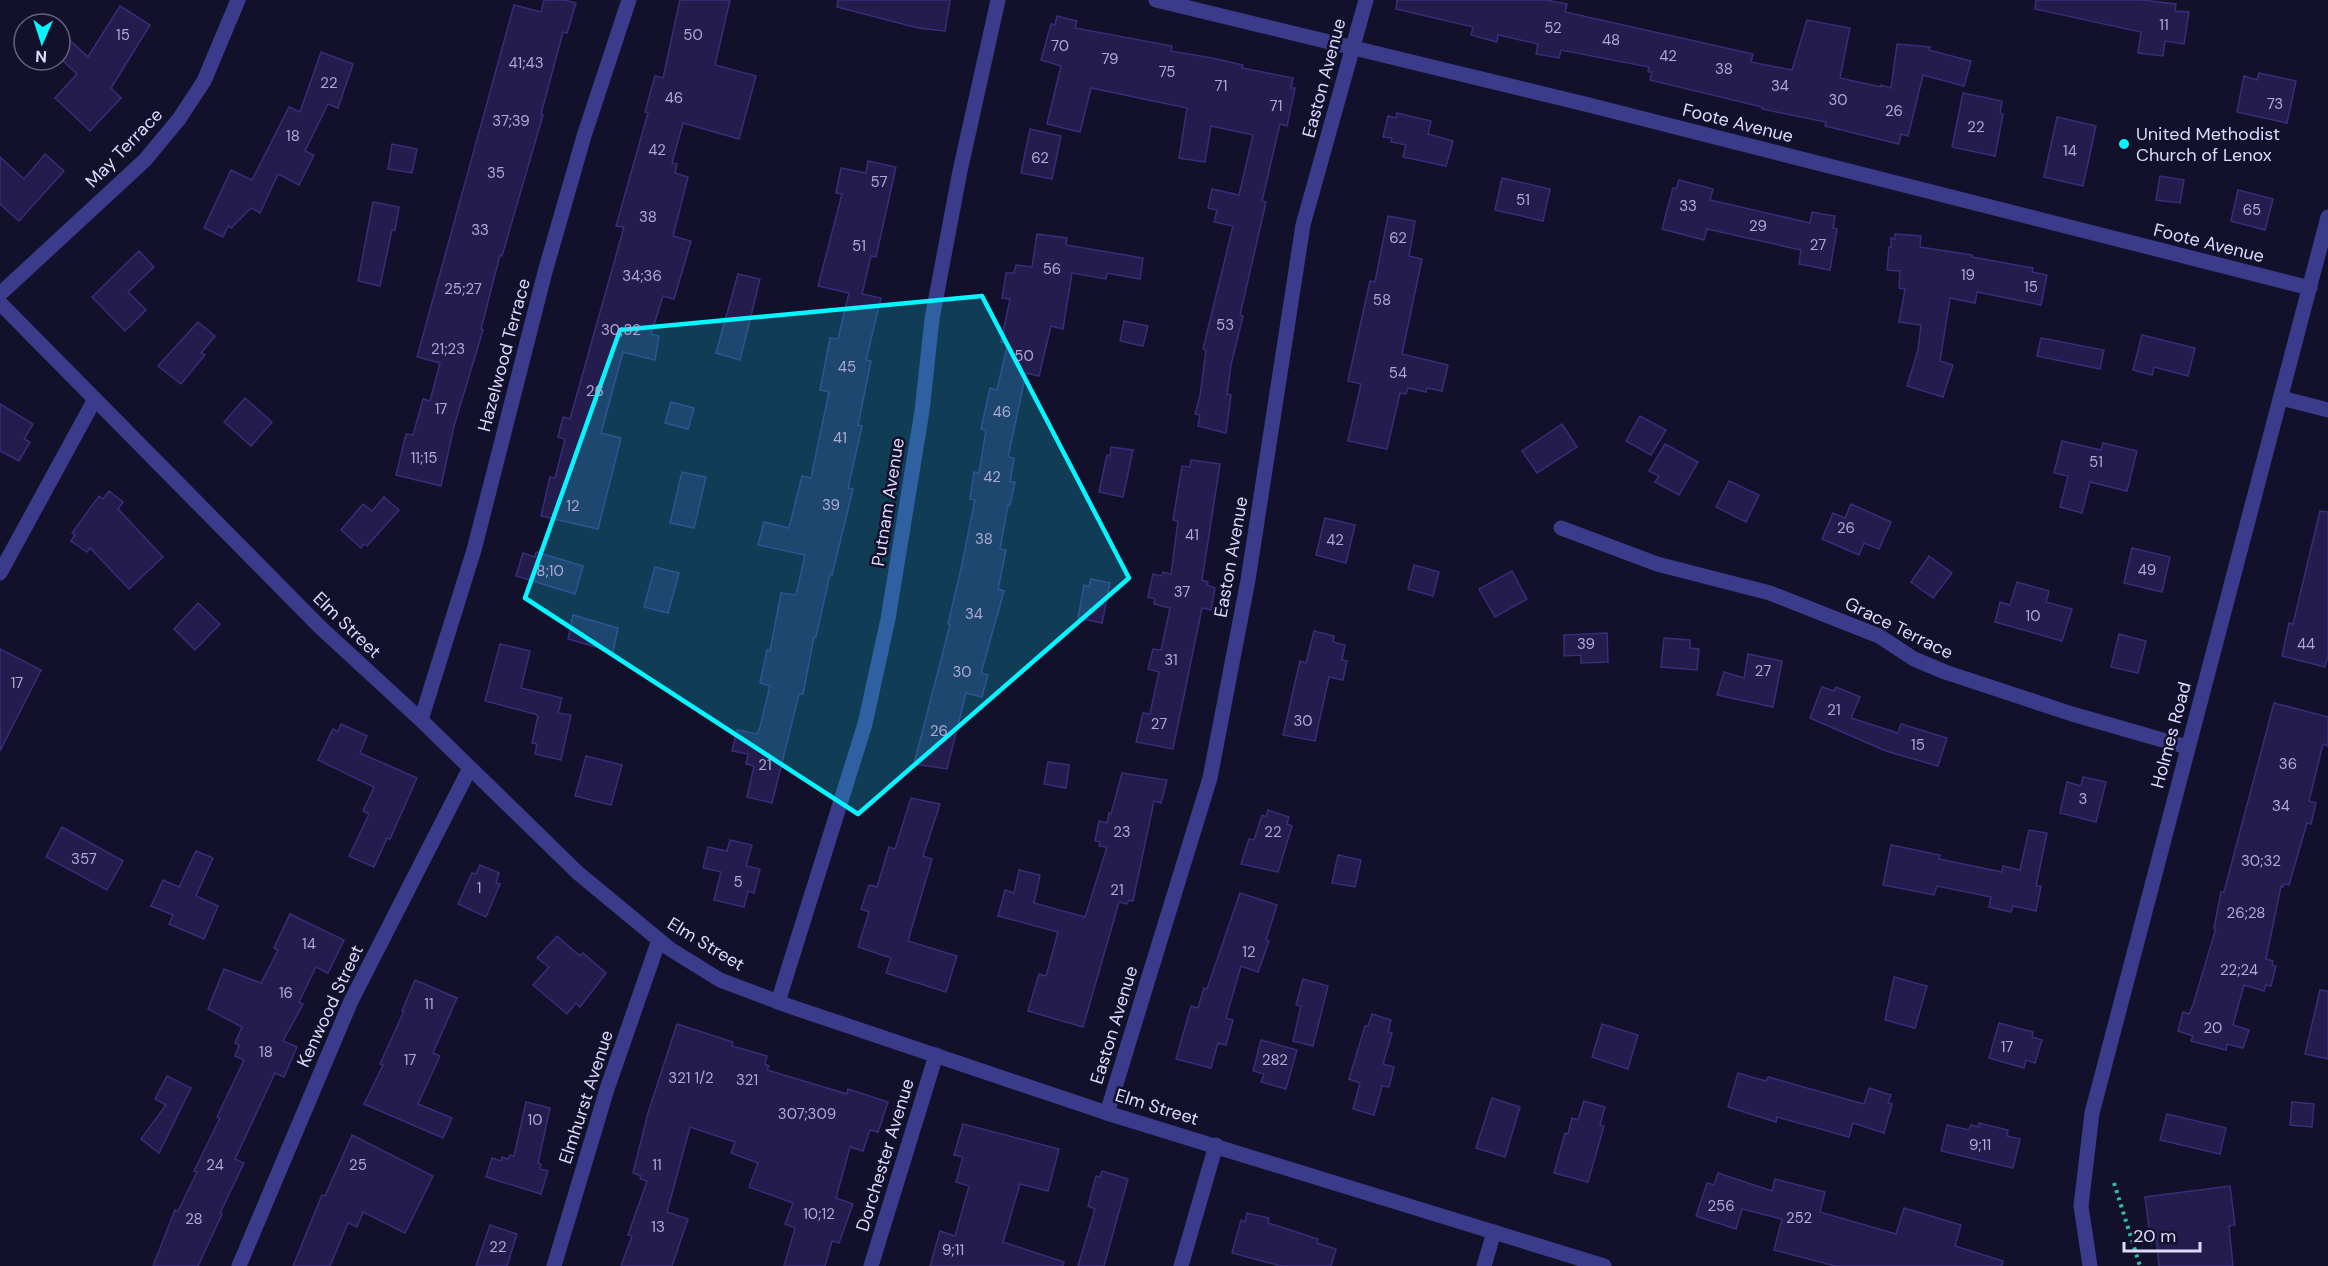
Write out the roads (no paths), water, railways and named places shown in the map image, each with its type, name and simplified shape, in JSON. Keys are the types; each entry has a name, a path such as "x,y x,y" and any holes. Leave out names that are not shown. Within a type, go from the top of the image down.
{"street":[{"name":"May Terrace","path":"0,294 145,160 179,119 204,81 238,0"},
{"name":"Hazelwood Terrace","path":"421,720 474,550 545,272 584,136 629,0"},
{"name":"Putnam Avenue","path":"778,1002 865,724 883,643 905,524 932,319 960,171 998,0"},
{"name":"Foote Avenue","path":"1156,0 1589,105 2310,288"},
{"name":"Easton Avenue","path":"1107,1113 1210,778 1248,580 1303,225 1366,0"},
{"name":"Holmes Road","path":"2090,1266 2081,1206 2092,1113 2328,217"},
{"name":"Elm Street","path":"0,303 320,627 421,720 578,873 670,949 720,980 778,1002 1107,1113 1604,1266"},
{"path":"2281,398 2328,410"},
{"path":"0,573 95,399"},
{"name":"Grace Terrace","path":"1561,528 1658,564 1770,593 1880,636 1914,659 1945,672 2072,714 2187,747"},
{"name":"Kenwood Street","path":"239,1266 351,1001 470,768"},
{"name":"Elmhurst Avenue","path":"554,1266 608,1089 659,940"},
{"name":"Dorchester Avenue","path":"871,1266 936,1055"},
{"path":"1181,1266 1216,1145"},
{"path":"1484,1266 1494,1232"}],"place":[{"name":"United Methodist Church of Lenox","path":"2124,144"}]}
